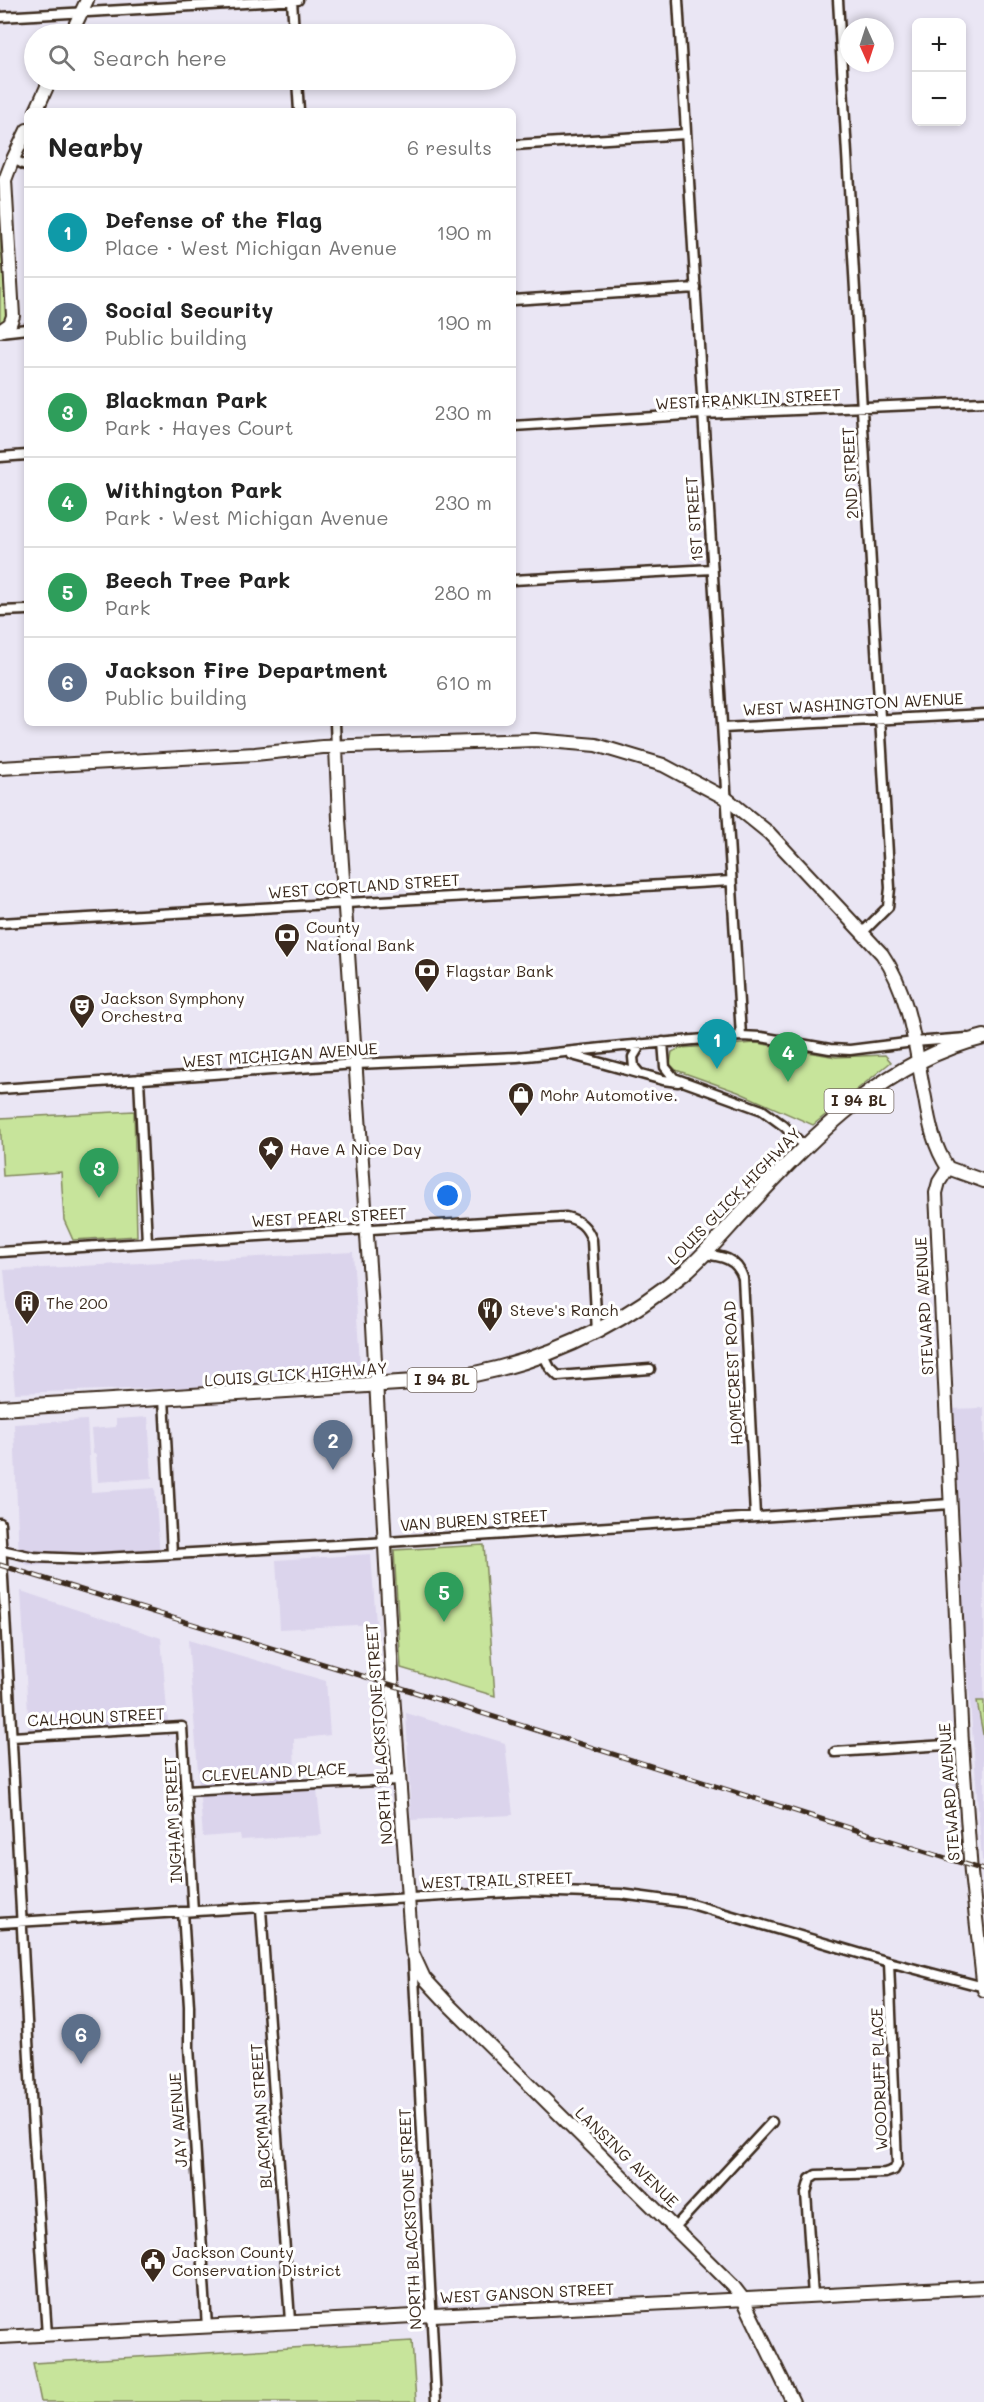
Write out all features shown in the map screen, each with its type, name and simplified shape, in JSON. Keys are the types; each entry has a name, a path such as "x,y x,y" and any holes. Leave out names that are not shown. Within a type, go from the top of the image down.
{"main road":[{"path":"76,24 84,6"},
{"path":"37,108 45,90"},
{"path":"0,332 10,324 13,316 3,187 24,136"},
{"path":"0,169 13,159"},
{"path":"0,768 255,754 336,747 559,741 596,745 637,756 688,776 727,799 769,833 882,954 905,1000 935,1143 948,1167 984,1181"},
{"name":"NORTH BLACKSTONE STREET","path":"336,747 398,1780 412,1955"},
{"name":"LOUIS GLICK HIGHWAY","path":"0,1408 431,1381 474,1375 543,1356 597,1332 661,1291 703,1254 804,1146 869,1093 918,1061 945,1049 982,1038"},
{"name":"STEWARD AVENUE","path":"948,1167 937,1187 936,1200 962,1744 971,1873 984,1988"},
{"name":"LANSING AVENUE","path":"412,1955 424,1978 444,2001 726,2278 743,2299 793,2402"},
{"name":"WEST GANSON STREET","path":"0,2337 984,2287"}],"street":[{"path":"292,0 293,24"},
{"path":"0,17 84,6 297,0"},
{"name":"1ST STREET","path":"678,0 741,1036"},
{"name":"2ND STREET","path":"838,0 890,896 885,911 862,933"},
{"path":"298,90 300,108"},
{"path":"516,145 686,134"},
{"path":"13,159 24,164"},
{"path":"516,300 696,288"},
{"path":"13,316 24,327"},
{"path":"0,332 24,329"},
{"name":"WEST FRANKLIN STREET","path":"516,426 702,414 984,402"},
{"path":"0,457 24,455"},
{"path":"516,580 712,569"},
{"path":"0,611 24,610"},
{"name":"WEST WASHINGTON AVENUE","path":"723,728 984,714"},
{"path":"335,726 336,747"},
{"name":"WEST CORTLAND STREET","path":"0,923 731,881"},
{"name":"WEST MICHIGAN AVENUE","path":"0,1089 356,1064 563,1053 741,1036 762,1036 830,1049 850,1050 914,1042 982,1038"},
{"path":"663,1042 666,1070 682,1082"},
{"path":"641,1044 633,1060 635,1069 642,1074"},
{"name":"WEST MICHIGAN AVENUE","path":"563,1053 663,1080 682,1082 762,1110 784,1126 804,1146"},
{"path":"139,1079 147,1242"},
{"name":"WEST PEARL STREET","path":"0,1252 558,1217 575,1220 586,1229 592,1240 597,1332"},
{"name":"HOMECREST ROAD","path":"703,1254 730,1260 739,1268 742,1278 755,1516"},
{"path":"543,1356 558,1376 650,1369"},
{"path":"164,1398 172,1554"},
{"name":"VAN BUREN STREET","path":"1,1550 34,1557 85,1559 950,1503"},
{"path":"0,1523 21,1922 47,2335"},
{"name":"CALHOUN STREET","path":"12,1737 182,1727"},
{"name":"INGHAM STREET","path":"182,1727 193,1911"},
{"path":"835,1752 962,1744"},
{"name":"CLEVELAND PLACE","path":"186,1791 398,1780"},
{"name":"WEST TRAIL STREET","path":"0,1923 261,1909 527,1891 621,1894 688,1903 727,1913 984,1988"},
{"name":"BLACKMAN STREET","path":"261,1909 290,2321"},
{"name":"JAY AVENUE","path":"183,1912 189,2006 190,2071 207,2327"},
{"name":"NORTH BLACKSTONE STREET","path":"412,1955 436,2402"},
{"name":"WOODRUFF PLACE","path":"813,2296 806,2193 810,2179 816,2175 885,2173 894,2170 897,2164 889,1962"},
{"path":"675,2227 772,2122"}],"shaded area":[{"path":"353,1252 361,1381 15,1393 4,1270"},
{"path":"984,1408 984,1861 982,1860 948,1409"},
{"path":"148,1417 152,1478 98,1482 91,1429 116,1427 116,1419"},
{"path":"87,1420 91,1492 155,1488 160,1557 30,1566 19,1561 14,1424"},
{"path":"371,1554 376,1624 280,1629 276,1560"},
{"path":"21,1591 161,1638 168,1723 29,1730"},
{"path":"188,1640 326,1681 330,1735 294,1739 295,1782 316,1782 322,1835 241,1840 240,1834 203,1837"},
{"path":"406,1713 505,1743 513,1815 411,1820"}],"green space":[{"path":"0,181 13,316 0,331"},
{"path":"757,1043 836,1057 885,1055 891,1062 813,1125 738,1092 676,1070 670,1064 672,1052 680,1048"},
{"path":"134,1111 137,1236 73,1240 64,1220 61,1172 3,1176 0,1118"},
{"path":"484,1545 495,1696 401,1668 394,1550"},
{"path":"977,1701 984,1701 984,1740"},
{"path":"412,2341 416,2402 41,2402 33,2363"}],"railway":[{"path":"0,1565 984,1870"}],"place":[{"name":"County National Bank","path":"287,959"},
{"name":"Flagstar Bank","path":"427,994"},
{"name":"Jackson Symphony Orchestra","path":"82,1030"},
{"name":"Defense of the Flag","path":"717,1069"},
{"name":"Withington Park","path":"788,1082"},
{"name":"Mohr Automotive.","path":"521,1118"},
{"name":"Have A Nice Day","path":"271,1172"},
{"name":"Blackman Park","path":"99,1198"},
{"name":"The 200","path":"27,1326"},
{"name":"Steve's Ranch","path":"490,1333"},
{"name":"Social Security","path":"333,1470"},
{"name":"Beech Tree Park","path":"444,1622"},
{"name":"Jackson Fire Department","path":"81,2064"},
{"name":"Jackson County Conservation District","path":"153,2284"}]}
